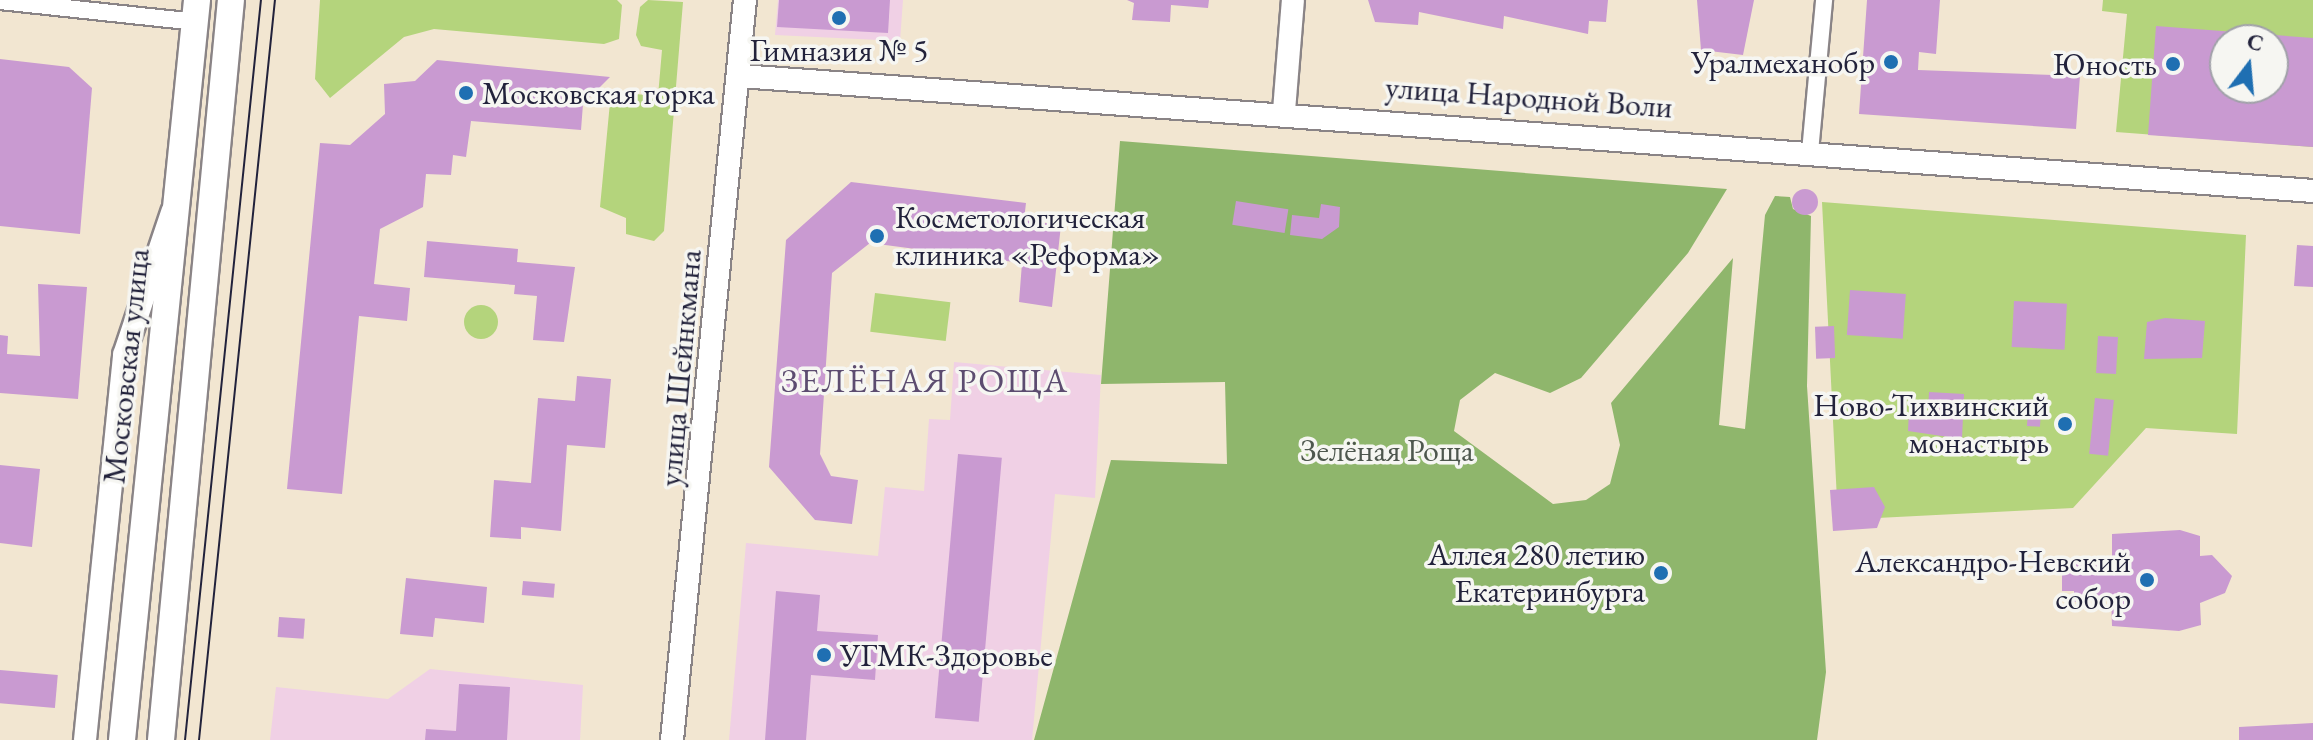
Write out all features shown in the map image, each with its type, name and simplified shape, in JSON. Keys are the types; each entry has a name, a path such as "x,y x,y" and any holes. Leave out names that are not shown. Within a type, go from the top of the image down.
{"main road":[{"path":"161,740 199,383 231,12 196,11"},
{"name":"Московская улица","path":"122,740 196,11"}],"street":[{"name":"улица Шейнкмана","path":"672,740 740,76 745,0"},
{"path":"1284,111 1293,0"},
{"path":"1810,152 1824,0"},
{"path":"0,1 196,11"},
{"name":"улица Народной Воли","path":"740,76 1284,111 2313,191"},
{"name":"Московская улица","path":"85,740 124,355 152,255 178,200"}],"shaded area":[{"name":"Гимназия № 5","path":"778,0 903,0 900,41 775,35"},
{"path":"954,362 1101,375 1095,498 1055,494 1032,740 729,740 746,543 878,556 885,487 924,491 929,419 950,420"},
{"path":"430,669 583,685 580,740 270,740 276,687 388,699"}],"green space":[{"path":"320,0 617,0 622,5 619,39 604,44 434,29 404,37 330,98 315,79"},
{"path":"648,0 683,2 664,231 654,241 626,234 626,218 600,207 611,92 658,96 662,50 641,46 636,35 640,7"},
{"name":"Юность","path":"2103,0 2313,0 2313,147 2116,132 2127,14 2102,11"},
{"name":"Зелёная Роща","path":"1120,141 1727,189 1688,253 1581,378 1550,393 1495,373 1460,400 1454,431 1553,504 1586,500 1610,484 1620,445 1611,403 1733,258 1719,425 1745,429 1765,215 1775,196 1790,197 1793,209 1811,216 1807,386 1826,672 1817,740 1034,740 1111,460 1227,464 1225,382 1101,384"},
{"path":"1822,202 2246,235 2237,434 2146,428 2073,508 1838,520"},
{"path":"875,293 950,302 946,341 870,332"},
{"path":"481,305 493,310 498,322 493,334 481,339 469,334 464,322 469,310"}],"building":[{"name":"Гимназия № 5","path":"779,0 890,0 888,33 777,27"},
{"path":"1127,0 1209,0 1208,8 1171,5 1170,22 1132,20 1134,3"},
{"path":"1368,0 1608,0 1606,22 1589,21 1588,34 1504,16 1503,29 1419,12 1418,25 1375,22"},
{"path":"1697,0 1754,0 1743,55 1701,50"},
{"path":"1867,0 1940,0 1936,54 1919,52 1918,70 2080,76 2076,129 1859,114"},
{"name":"Юность","path":"2156,26 2209,30 2209,104 2289,104 2289,36 2313,38 2313,147 2148,135"},
{"path":"0,59 69,67 92,88 80,234 0,226"},
{"name":"Московская горка","path":"437,60 610,77 583,104 581,130 471,121 466,157 453,155 451,175 426,174 423,207 380,229 374,284 410,288 407,321 359,316 342,494 287,489 320,143 350,145 385,114 384,84 415,81"},
{"path":"851,182 1026,203 1024,220 1061,225 1052,307 1019,302 1022,263 870,243 832,273 820,454 831,476 858,480 852,524 815,520 769,467 786,240"},
{"path":"1805,189 1814,193 1818,202 1814,211 1805,215 1796,211 1792,202 1796,193"},
{"path":"1236,201 1288,209 1285,233 1232,225"},
{"path":"1321,204 1340,207 1339,227 1322,239 1290,235 1292,215 1319,218"},
{"path":"427,241 518,249 517,262 575,267 564,342 533,340 537,296 514,294 515,285 424,277"},
{"path":"2297,245 2313,246 2313,287 2294,286"},
{"path":"38,284 87,287 78,399 0,393 0,335 8,336 7,354 40,356"},
{"path":"1850,290 1906,294 1903,339 1847,335"},
{"path":"2014,301 2067,304 2065,350 2012,347"},
{"path":"2165,318 2205,321 2202,358 2144,359 2147,322"},
{"path":"1834,326 1835,358 1816,359 1815,327"},
{"path":"2098,336 2118,337 2116,374 2096,373"},
{"path":"577,376 611,379 605,448 567,445 561,531 521,527 521,539 490,537 494,480 531,483 538,398 575,401"},
{"path":"1929,392 1964,394 1962,439 1908,431 1909,410 1928,411"},
{"path":"2095,398 2114,400 2108,456 2089,454"},
{"path":"2028,411 2041,412 2040,427 2027,426"},
{"path":"958,454 1002,458 979,722 935,718"},
{"path":"0,465 40,469 32,547 0,543"},
{"path":"1874,487 1885,507 1877,528 1833,531 1830,490"},
{"name":"Александро-Невский собор","path":"2180,530 2200,536 2200,556 2212,555 2232,576 2225,593 2200,603 2201,625 2179,631 2112,626 2111,597 2074,602 2074,591 2062,591 2062,572 2076,572 2076,562 2112,567 2112,534"},
{"path":"406,578 487,587 484,623 435,618 433,637 400,634"},
{"path":"523,581 555,584 554,598 522,595"},
{"name":"УГМК-Здоровье","path":"776,591 820,595 817,631 878,635 875,680 811,675 806,740 765,740"},
{"path":"279,617 305,619 304,639 278,637"},
{"path":"0,670 58,675 55,708 0,703"},
{"path":"459,684 510,687 507,740 425,740 426,729 456,731"},
{"path":"2313,723 2313,740 2239,740 2239,727"}],"tram line":[{"path":"185,740 261,0"},
{"path":"199,740 275,0"}],"place":[{"name":"Гимназия № 5","path":"839,18"},
{"name":"Уралмеханобр","path":"1891,62"},
{"name":"Юность","path":"2173,64"},
{"name":"Московская горка","path":"466,93"},
{"name":"Косметологическая клиника «Реформа»","path":"877,236"},
{"name":"Ново-Тихвинский монастырь","path":"2065,424"},
{"name":"Аллея 280 летию Екатеринбурга","path":"1661,573"},
{"name":"Александро-Невский собор","path":"2147,580"},
{"name":"УГМК-Здоровье","path":"824,655"}],"district":[{"name":"ЗЕЛЁНАЯ РОЩА","path":"925,381"}]}
